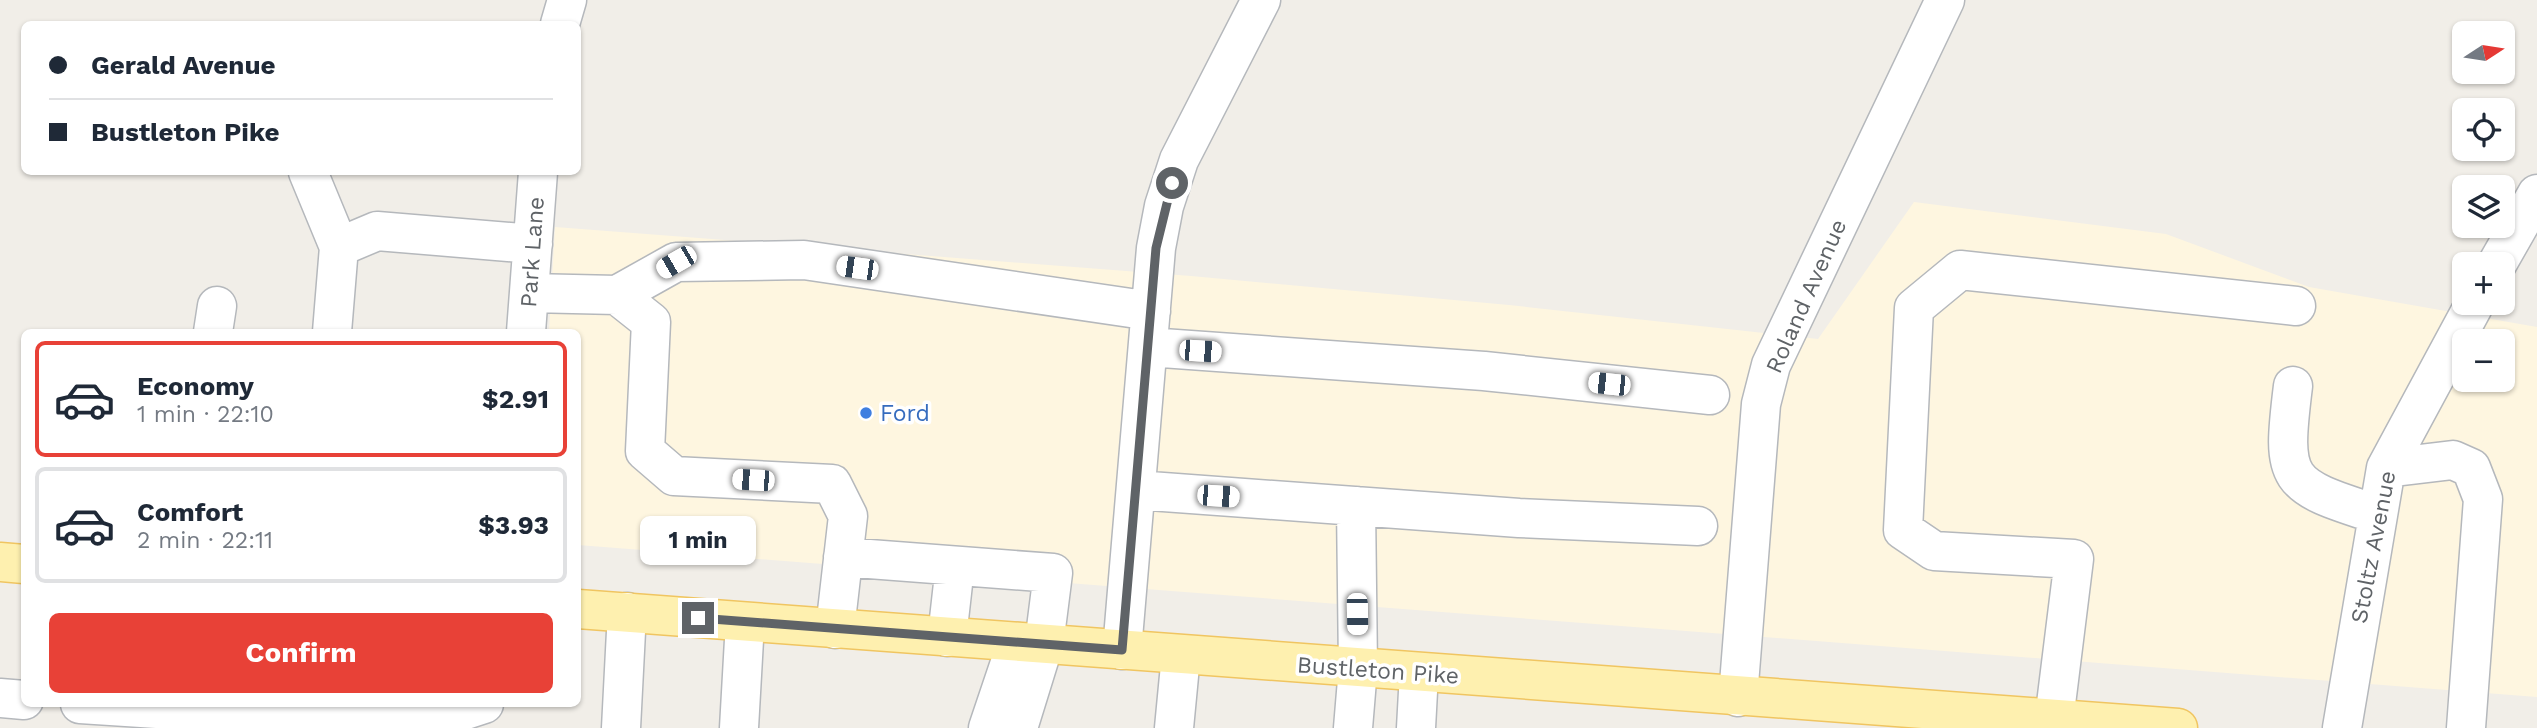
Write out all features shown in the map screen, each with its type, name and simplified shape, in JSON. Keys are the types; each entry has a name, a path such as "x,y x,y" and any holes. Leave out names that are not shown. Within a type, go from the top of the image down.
{"main road":[{"path":"0,562 21,564"},
{"name":"Bustleton Pike","path":"581,609 2178,728"}],"street":[{"path":"560,21 567,0"},
{"path":"1122,650 1149,329 1162,216 1179,160 1261,0"},
{"name":"Roland Avenue","path":"1738,697 1761,404 1771,365 1945,0"},
{"path":"309,175 339,247 332,329"},
{"name":"Park Lane","path":"526,329 538,175"},
{"path":"2504,252 2537,194"},
{"path":"339,247 377,231 533,244"},
{"path":"529,293 617,295 676,262 804,260 1149,329 1484,371 1710,395"},
{"path":"2054,720 2074,559 1934,551 1903,530 1914,308 1960,270 2296,306"},
{"path":"617,295 651,322 645,451 674,477 832,484 848,516 835,629"},
{"name":"Stoltz Avenue","path":"2342,728 2376,514 2386,468 2469,315"},
{"path":"2293,386 2287,433 2288,464 2299,480 2318,495 2376,514"},
{"path":"2386,468 2453,460 2471,468 2483,499 2466,728"},
{"path":"1136,490 1698,526"},
{"path":"1353,728 1358,668 1356,506"},
{"path":"843,557 1053,573 1031,643 1018,728"},
{"path":"947,637 955,566"},
{"path":"621,728 627,612"},
{"path":"739,728 745,622"},
{"path":"988,728 1031,643"},
{"path":"1174,728 1181,655"},
{"path":"1416,728 1419,673"},
{"path":"0,698 21,700"},
{"path":"126,707 416,726 475,707"}],"shaded area":[{"path":"1914,202 2166,234 2309,287 2452,312 2452,315 2469,315 2537,327 2537,697 581,545 581,329 549,329 555,227 1191,276 1509,305 1818,339"}],"place":[{"name":"Ford","path":"866,413"}],"route":[{"path":"698,618 1122,650 1156,248 1164,206 1172,183"}]}
